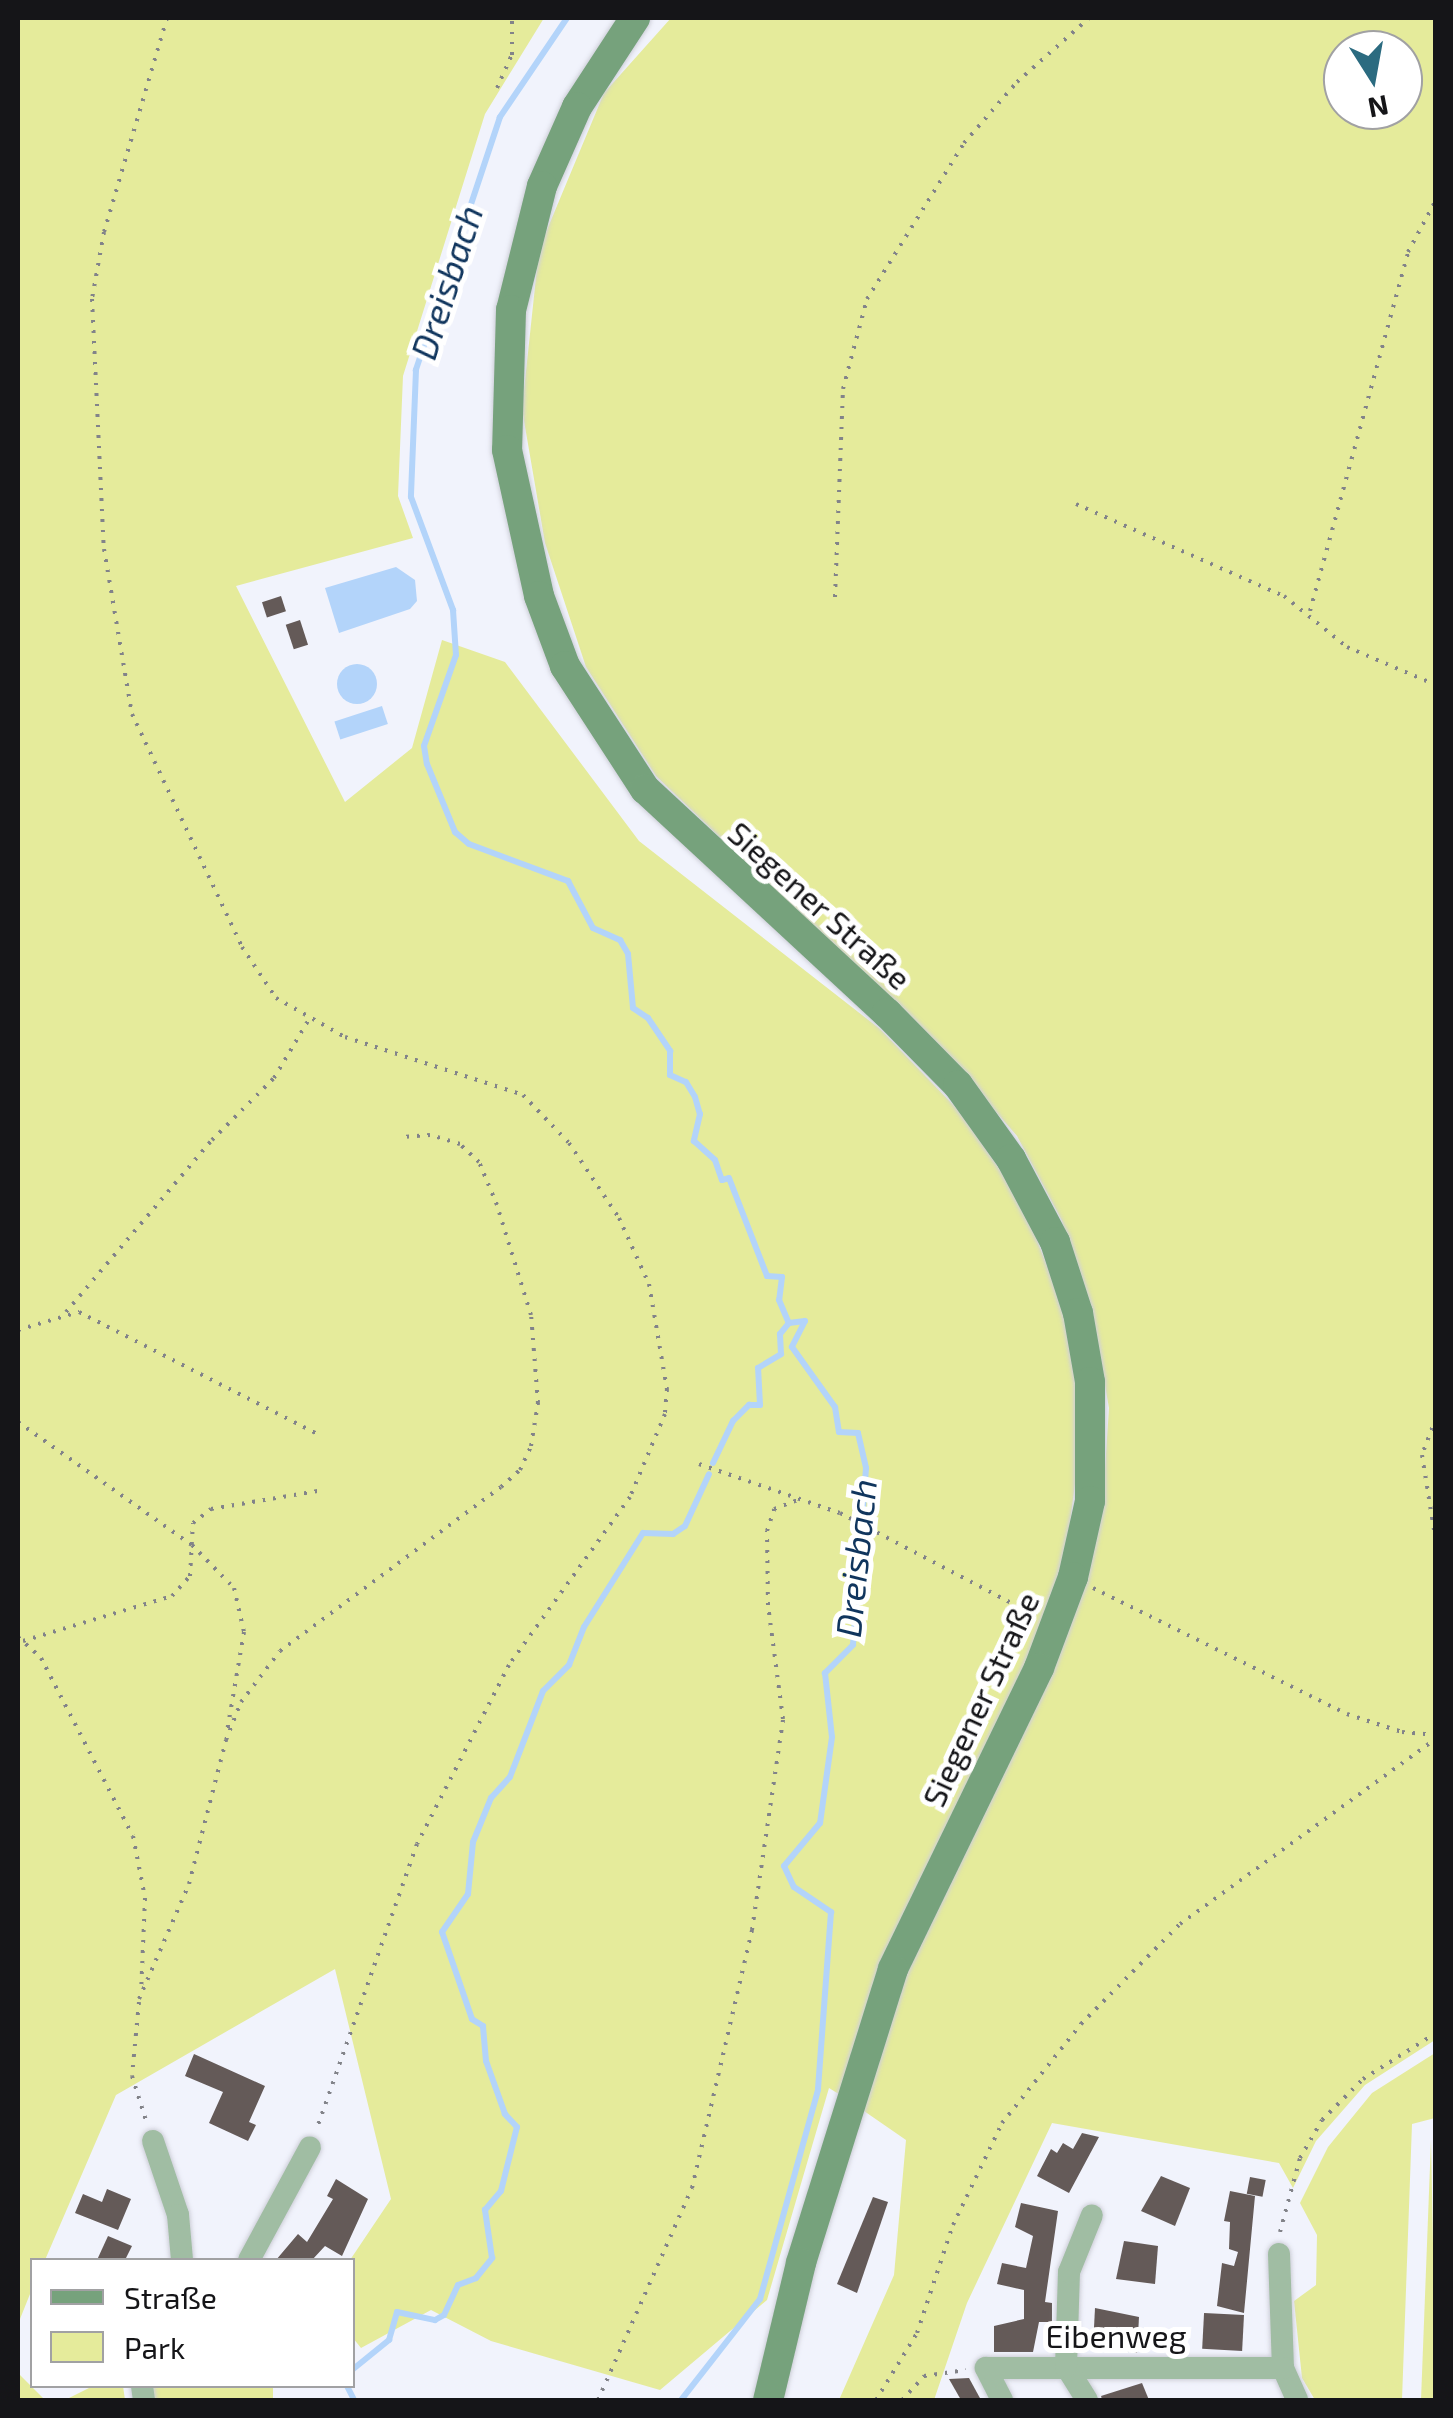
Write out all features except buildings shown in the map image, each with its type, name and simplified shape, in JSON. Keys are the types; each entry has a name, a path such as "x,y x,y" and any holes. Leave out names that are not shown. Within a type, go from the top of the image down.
{"main road":[{"name":"Siegener Straße","path":"634,18 576,107 542,186 511,310 506,400 514,505 539,596 566,666 656,800 958,1085 1011,1159 1055,1242 1078,1313 1090,1382 1090,1501 1073,1578 1039,1668 893,1969 796,2280 768,2400"}],"street":[{"path":"154,2140 178,2215 182,2258"},
{"path":"250,2258 310,2147"},
{"path":"1087,2400 1066,2367 1068,2272 1092,2214"},
{"path":"1280,2254 1283,2368 1297,2400"},
{"path":"986,2368 1002,2400"},
{"name":"Eibenweg","path":"986,2368 1283,2368"}],"path":[{"path":"167,18 104,232 92,299 104,550 119,661 143,742 242,947 276,998 308,1021 496,1082 538,1106 597,1181 634,1247 657,1317 667,1388 665,1414 630,1496 509,1664 417,1844 310,2147"},
{"path":"497,88 512,55 512,18"},
{"path":"834,597 843,389 868,298 964,143 1017,82 1090,18"},
{"path":"1310,612 1408,252 1436,200"},
{"path":"1076,504 1310,612 1347,647 1436,685"},
{"path":"18,1330 66,1312 212,1140 274,1078 308,1021"},
{"path":"226,1740 242,1702 280,1651 501,1487 520,1470 530,1446 538,1403 532,1315 491,1190 479,1162 460,1144 430,1135 402,1137"},
{"path":"66,1312 96,1318 319,1435"},
{"path":"1436,1418 1422,1455 1436,1542"},
{"path":"18,1422 188,1543 242,1603 244,1632 226,1740 189,1884 139,2000"},
{"path":"699,1464 848,1517 1022,1608"},
{"path":"154,2140 132,2076 145,1898 133,1836 55,1683 20,1639 172,1596 190,1576 188,1543 193,1523 211,1509 324,1490"},
{"path":"598,2400 692,2188 752,1930 782,1719 768,1605 767,1531 774,1509 797,1500"},
{"path":"1073,1578 1347,1714 1402,1732 1436,1737"},
{"path":"876,2400 917,2333 953,2224 1002,2123 1081,2024 1180,1924 1436,1737"},
{"path":"1280,2254 1293,2178 1322,2120 1363,2079 1436,2033"},
{"path":"902,2400 924,2376 986,2368"}],"green space":[{"path":"18,18 544,18 485,114 403,376 398,496 413,538 236,586 345,802 412,748 442,640 505,662 639,841 880,1029 960,1112 1022,1202 1068,1320 1081,1437 1066,1554 1024,1671 842,2096 829,2088 767,2300 660,2390 491,2341 431,2310 361,2348 355,2340 355,2258 351,2258 391,2199 335,1969 116,2095 46,2258 30,2258 30,2294 18,2324"},
{"path":"671,18 1435,18 1435,2040 1365,2085 1316,2141 1293,2188 1279,2163 1052,2123 967,2303 934,2400 839,2400 894,2275 906,2140 864,2111 915,1946 1076,1608 1102,1515 1109,1408 1093,1317 1062,1221 1017,1136 943,1051 656,776 586,667 545,543 522,409 539,249 604,93"},
{"path":"1435,2053 1435,2118 1412,2124 1402,2400 1315,2400 1302,2378 1294,2301 1316,2285 1317,2235 1300,2203 1328,2147 1372,2093"},
{"path":"1431,2140 1436,2400 1421,2400"},
{"path":"18,2373 45,2400 18,2400"},
{"path":"89,2388 123,2388 125,2400 65,2400"},
{"path":"151,2388 273,2388 273,2400 151,2400"}],"water":[{"path":"396,567 415,580 417,601 410,609 339,633 325,588"},
{"path":"357,664 371,670 377,684 371,698 357,704 343,698 337,684 343,670"},
{"path":"382,706 388,724 340,740 334,721"}],"waterway":[{"name":"Dreisbach","path":"567,18 500,117 416,370 411,497 453,610 456,655 424,746 427,764 455,832 469,844 568,881 593,928 620,940 628,954 633,1008 648,1018 670,1051 670,1075 686,1082 695,1097 700,1114 694,1141 715,1160 722,1180 729,1178 767,1276 782,1277 779,1300 789,1323 805,1321 792,1347 835,1407 839,1432 858,1433 866,1468 853,1645 825,1673 832,1737 820,1823 784,1866 794,1887 831,1912 818,2090 760,2299 681,2400"},
{"path":"713,1463 733,1421 749,1405 760,1405 758,1368 781,1354 780,1334 789,1323"},
{"path":"355,2368 389,2340 397,2312 435,2320 444,2315 458,2285 476,2278 492,2258 485,2210 501,2191 517,2127 505,2114 486,2061 483,2026 472,2019 442,1932 468,1894 473,1842 491,1798 510,1777 543,1691 569,1665 584,1627 643,1533 673,1534 685,1526 709,1474"},
{"path":"348,2388 354,2400"}]}
